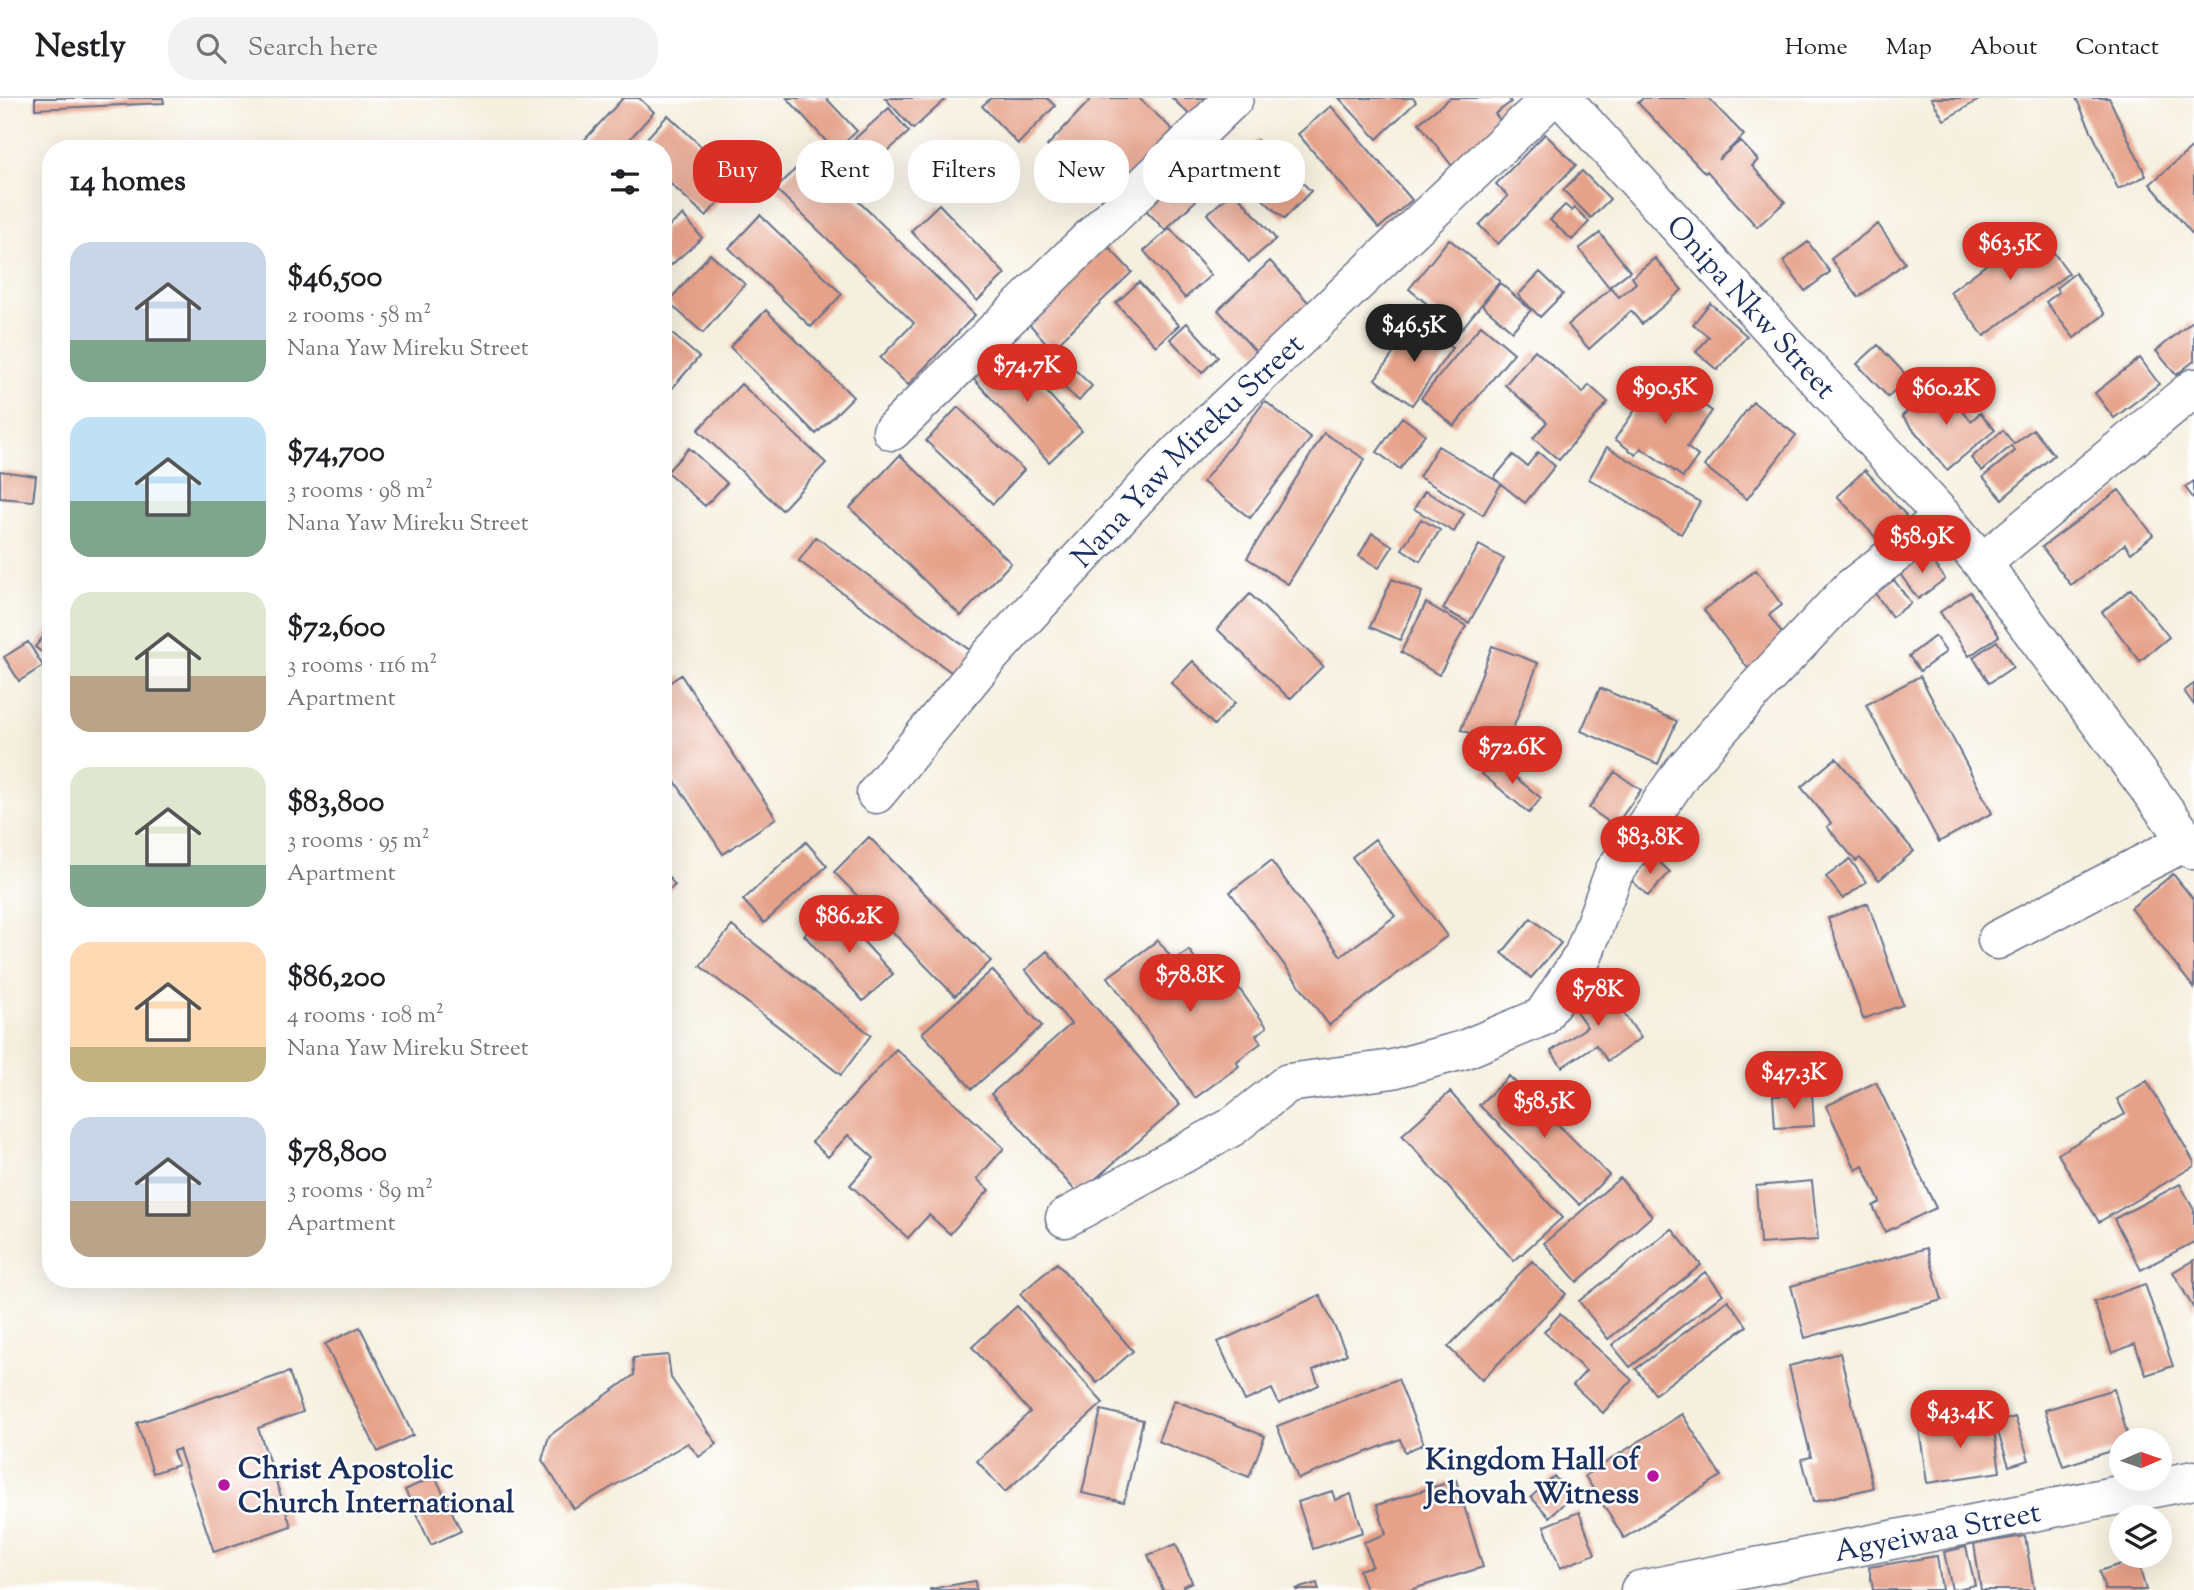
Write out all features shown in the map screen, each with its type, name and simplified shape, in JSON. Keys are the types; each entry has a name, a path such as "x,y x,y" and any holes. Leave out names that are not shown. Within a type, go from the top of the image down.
{"street":[{"path":"892,431 1234,98"},
{"name":"Nana Yaw Mireku Street","path":"876,794 988,658 1178,453 1552,98"},
{"name":"Onipa Nkw Street","path":"1562,98 1982,563 2191,846"},
{"path":"1982,563 2194,388"},
{"path":"1065,1219 1233,1127 1288,1083 1405,1066 1463,1050 1542,1017 1583,956 1614,872 1682,772 1851,588 1943,517"},
{"path":"1997,940 2191,846"},
{"name":"Agyeiwaa Street","path":"1640,1590 2194,1480"}],"building":[{"path":"35,98 163,98 164,103 35,109"},
{"path":"623,98 639,98 654,112 629,140 584,140"},
{"path":"787,98 826,98 857,131 847,140 825,140"},
{"path":"885,98 943,98 945,100 913,129"},
{"path":"991,98 1047,98 1055,106 1020,142 1014,140 982,106"},
{"path":"1092,98 1139,98 1173,130 1164,140 1143,140 1143,162 1129,177 1129,140 1053,140"},
{"path":"1172,98 1216,98 1195,120"},
{"path":"1339,98 1413,98 1416,102 1377,139"},
{"path":"1450,98 1508,98 1511,102 1495,114 1504,125 1452,166 1419,123"},
{"path":"1643,98 1708,98 1744,135 1718,160 1740,141 1758,160 1752,166 1785,202 1757,227 1707,171 1705,173 1638,103"},
{"path":"1931,98 1982,98 1944,120"},
{"path":"2076,98 2109,98 2146,176 2118,189"},
{"path":"1331,106 1412,200 1379,228 1298,134"},
{"path":"889,108 909,132 894,146 894,140 853,140"},
{"path":"668,115 695,140 693,203 718,203 706,216 672,185 672,140 645,140"},
{"path":"1545,134 1576,165 1498,244 1479,225 1508,196 1496,184"},
{"path":"2194,146 2194,236 2150,184"},
{"path":"796,168 796,203 860,203 975,315 908,385 880,358 914,323 782,195 782,183"},
{"path":"1582,171 1610,199 1591,218 1563,190"},
{"path":"1305,185 1311,191 1305,197"},
{"path":"1145,203 1193,203 1165,230 1142,206"},
{"path":"1220,203 1244,203 1276,239 1249,262 1207,214"},
{"path":"1267,203 1299,203 1284,219"},
{"path":"939,204 1005,274 977,301 911,231"},
{"path":"1565,205 1572,211 1575,208 1589,222 1572,240 1550,220"},
{"path":"683,215 702,238 672,264 672,224"},
{"path":"760,215 842,294 811,327 729,248"},
{"path":"1878,224 1905,263 1858,297 1831,259"},
{"path":"1170,228 1211,275 1185,298 1144,251"},
{"path":"2035,228 2069,273 1984,336 1950,292"},
{"path":"1600,233 1630,271 1609,287 1579,249"},
{"path":"1449,239 1500,281 1460,331 1409,289"},
{"path":"1102,240 1132,272 1052,349 1022,316"},
{"path":"1808,242 1830,272 1805,291 1783,261"},
{"path":"710,254 745,284 703,333 672,306 672,297"},
{"path":"1655,258 1682,290 1642,324 1631,311 1589,349 1568,325 1611,288 1619,297 1636,283 1632,277"},
{"path":"1270,261 1309,303 1257,353 1218,310"},
{"path":"1540,272 1563,294 1540,317 1518,295"},
{"path":"2075,273 2105,314 2074,338 2046,302 2059,292 2056,288"},
{"path":"1139,282 1179,325 1156,346 1116,303"},
{"path":"1500,283 1531,310 1512,331 1482,305"},
{"path":"1710,303 1747,336 1717,370 1696,352 1709,337 1693,324"},
{"path":"766,310 853,397 816,434 730,347"},
{"path":"2194,320 2194,361 2176,375 2156,351"},
{"path":"1416,322 1452,348 1412,405 1375,379"},
{"path":"1187,323 1218,357 1202,373 1170,339"},
{"path":"1481,325 1514,353 1454,426 1421,398"},
{"path":"672,334 699,357 672,388"},
{"path":"1878,345 1908,377 1888,397 1857,364"},
{"path":"1005,346 1082,431 1049,462 971,376"},
{"path":"1053,349 1092,386 1079,401 1040,365"},
{"path":"1535,350 1583,393 1589,385 1608,402 1559,460 1533,438 1547,422 1505,385"},
{"path":"2140,358 2159,384 2114,418 2095,393"},
{"path":"1660,374 1712,411 1687,447 1698,456 1683,477 1641,448 1636,455 1615,439"},
{"path":"741,384 826,463 782,510 698,430"},
{"path":"1939,384 1971,421 1980,413 1995,430 1947,470 1902,416"},
{"path":"1265,401 1311,438 1250,518 1203,482"},
{"path":"1753,402 1796,435 1747,499 1704,466"},
{"path":"958,407 1024,470 993,504 926,441"},
{"path":"1402,417 1425,434 1400,469 1377,452"},
{"path":"2033,429 2054,455 2002,499 1983,477 2015,451 2011,446 1982,471 1971,458 2003,430 2014,444"},
{"path":"1324,433 1365,459 1288,584 1247,558"},
{"path":"1438,446 1500,483 1494,478 1513,455 1527,466 1538,452 1555,466 1525,503 1501,484 1483,515 1419,477"},
{"path":"1607,447 1700,502 1681,534 1589,479"},
{"path":"689,448 727,483 705,506 672,476 672,467"},
{"path":"900,455 1011,563 961,616 850,508"},
{"path":"1865,470 1906,515 1879,541 1837,496"},
{"path":"0,471 36,476 33,501 0,498"},
{"path":"2194,481 2194,499 2185,487"},
{"path":"2119,490 2153,535 2131,553 2125,544 2071,585 2042,547"},
{"path":"1425,491 1464,514 1454,532 1414,509"},
{"path":"1421,519 1440,530 1420,561 1402,549"},
{"path":"1372,533 1393,546 1379,568 1359,556"},
{"path":"816,537 975,654 958,677 799,561"},
{"path":"1479,545 1504,559 1469,623 1443,609"},
{"path":"1926,551 1945,579 1918,599 1898,571"},
{"path":"1756,570 1782,605 1769,615 1788,642 1750,671 1704,610"},
{"path":"1392,579 1422,592 1400,640 1370,627"},
{"path":"1894,580 1911,603 1892,617 1875,593"},
{"path":"2131,589 2169,637 2140,661 2102,612"},
{"path":"1970,592 1999,636 1969,656 1940,612"},
{"path":"1250,594 1323,666 1290,699 1217,629"},
{"path":"1426,603 1466,626 1439,675 1401,652"},
{"path":"1935,636 1946,652 1920,671 1909,656"},
{"path":"42,638 42,652 35,647"},
{"path":"1997,641 2013,667 1989,683 1973,657"},
{"path":"28,642 42,667 19,681 4,657"},
{"path":"1492,646 1538,663 1506,747 1461,730"},
{"path":"1193,661 1235,703 1214,725 1171,683"},
{"path":"681,675 776,818 723,854 672,777 672,681"},
{"path":"1920,676 1992,813 1939,842 1866,705"},
{"path":"2194,684 2194,705 2184,691"},
{"path":"1600,688 1677,721 1658,764 1581,731"},
{"path":"1836,758 1914,851 1879,880 1860,858 1856,861 1827,827 1831,823 1801,787"},
{"path":"1494,760 1541,798 1529,813 1482,774"},
{"path":"1615,772 1641,790 1615,826 1589,808"},
{"path":"869,837 991,961 955,996 834,872"},
{"path":"1375,839 1447,936 1329,1025 1230,892 1271,861 1341,956 1395,916 1352,857"},
{"path":"806,842 827,866 764,923 743,900"},
{"path":"1652,855 1670,872 1648,896 1630,879"},
{"path":"1850,859 1866,882 1843,899 1826,877"},
{"path":"2173,874 2194,900 2194,988 2131,908"},
{"path":"1868,903 1903,1005 1863,1019 1828,918"},
{"path":"834,909 893,974 863,1001 804,935"},
{"path":"1531,918 1561,943 1531,978 1502,953"},
{"path":"732,926 871,1035 841,1075 700,966"},
{"path":"1158,940 1174,961 1189,950 1204,971 1219,961 1267,1027 1256,1035 1261,1043 1236,1062 1239,1066 1195,1098 1108,977"},
{"path":"1047,951 1180,1105 1078,1194 991,1094 1071,1024 1025,970"},
{"path":"992,970 1042,1026 972,1089 922,1033"},
{"path":"1602,982 1641,1038 1608,1061 1596,1045 1562,1067 1551,1051 1587,1027 1571,1004"},
{"path":"896,1049 1004,1148 977,1179 989,1190 950,1234 929,1215 908,1238 850,1185 874,1158 848,1135 828,1157 812,1142"},
{"path":"1509,1076 1609,1175 1580,1205 1479,1105"},
{"path":"2147,1081 2194,1166 2099,1222 2058,1154 2125,1114 2117,1099"},
{"path":"1876,1082 1936,1208 1885,1232 1873,1206 1880,1202 1863,1166 1856,1170 1826,1106"},
{"path":"1450,1092 1562,1218 1514,1261 1402,1135"},
{"path":"1812,1094 1814,1126 1775,1128 1773,1096"},
{"path":"1620,1178 1652,1216 1577,1282 1544,1243"},
{"path":"1812,1181 1818,1240 1760,1244 1756,1186"},
{"path":"2180,1184 2194,1210 2194,1242 2141,1270 2114,1219"},
{"path":"1672,1229 1701,1265 1608,1339 1579,1301"},
{"path":"1927,1248 1942,1300 1805,1338 1791,1286"},
{"path":"2194,1260 2194,1309 2173,1272"},
{"path":"1532,1261 1566,1294 1482,1380 1448,1347"},
{"path":"1057,1263 1133,1351 1097,1383 1020,1294"},
{"path":"1705,1272 1723,1294 1630,1367 1612,1345"},
{"path":"2145,1284 2173,1366 2146,1375 2135,1344 2112,1353 2094,1302"},
{"path":"1320,1295 1347,1354 1313,1370 1319,1385 1279,1404 1272,1389 1245,1401 1218,1342"},
{"path":"1728,1300 1747,1326 1655,1394 1636,1369"},
{"path":"1017,1306 1103,1403 1005,1492 977,1461 1030,1412 972,1347"},
{"path":"1560,1314 1632,1380 1603,1413 1573,1385 1586,1371 1544,1332"},
{"path":"360,1327 413,1435 378,1452 325,1344"},
{"path":"1840,1353 1873,1488 1813,1502 1802,1459 1811,1457 1789,1366"},
{"path":"668,1355 671,1378 717,1444 699,1457 688,1443 574,1509 542,1460 549,1436 634,1375 633,1358"},
{"path":"289,1372 303,1412 258,1428 291,1526 214,1552 179,1449 173,1451 178,1465 153,1473 137,1423"},
{"path":"1398,1379 1424,1444 1405,1452 1400,1439 1298,1479 1277,1426"},
{"path":"2114,1389 2125,1428 2109,1428 2109,1452 2063,1466 2045,1410"},
{"path":"1174,1400 1265,1436 1249,1477 1158,1441"},
{"path":"1101,1410 1143,1420 1124,1502 1082,1493"},
{"name":"Kingdom Hall of Jehovah Witness","path":"1682,1414 1721,1476 1624,1538 1585,1476"},
{"path":"1992,1416 2000,1472 1927,1483 1919,1428"},
{"path":"2015,1417 2029,1460 2009,1466 1995,1423"},
{"path":"435,1476 461,1531 431,1545 405,1490"},
{"path":"1554,1476 1571,1497 1549,1517 1531,1497"},
{"path":"1456,1480 1483,1567 1410,1590 1366,1590 1359,1570 1372,1566 1364,1542 1386,1534 1377,1505"},
{"path":"1332,1491 1335,1500 1351,1494 1363,1532 1313,1549 1298,1502"},
{"path":"1579,1512 1595,1554 1560,1568 1544,1526"},
{"path":"2025,1536 2034,1590 1981,1590 1974,1544"},
{"path":"1176,1544 1192,1582 1183,1586 1185,1590 1163,1590 1148,1555"},
{"path":"1966,1547 1975,1585 1952,1590 1944,1552"},
{"path":"1937,1556 1942,1590 1873,1590 1869,1567"},
{"path":"2109,1568 2140,1568 2146,1590 2105,1590 2099,1571"},
{"path":"975,1581 976,1590 930,1590 930,1589"},
{"path":"1317,1583 1319,1590 1296,1590 1296,1589"}],"place":[{"name":"Kingdom Hall of Jehovah Witness","path":"1653,1476"},
{"name":"Christ Apostolic Church International","path":"224,1485"}]}
